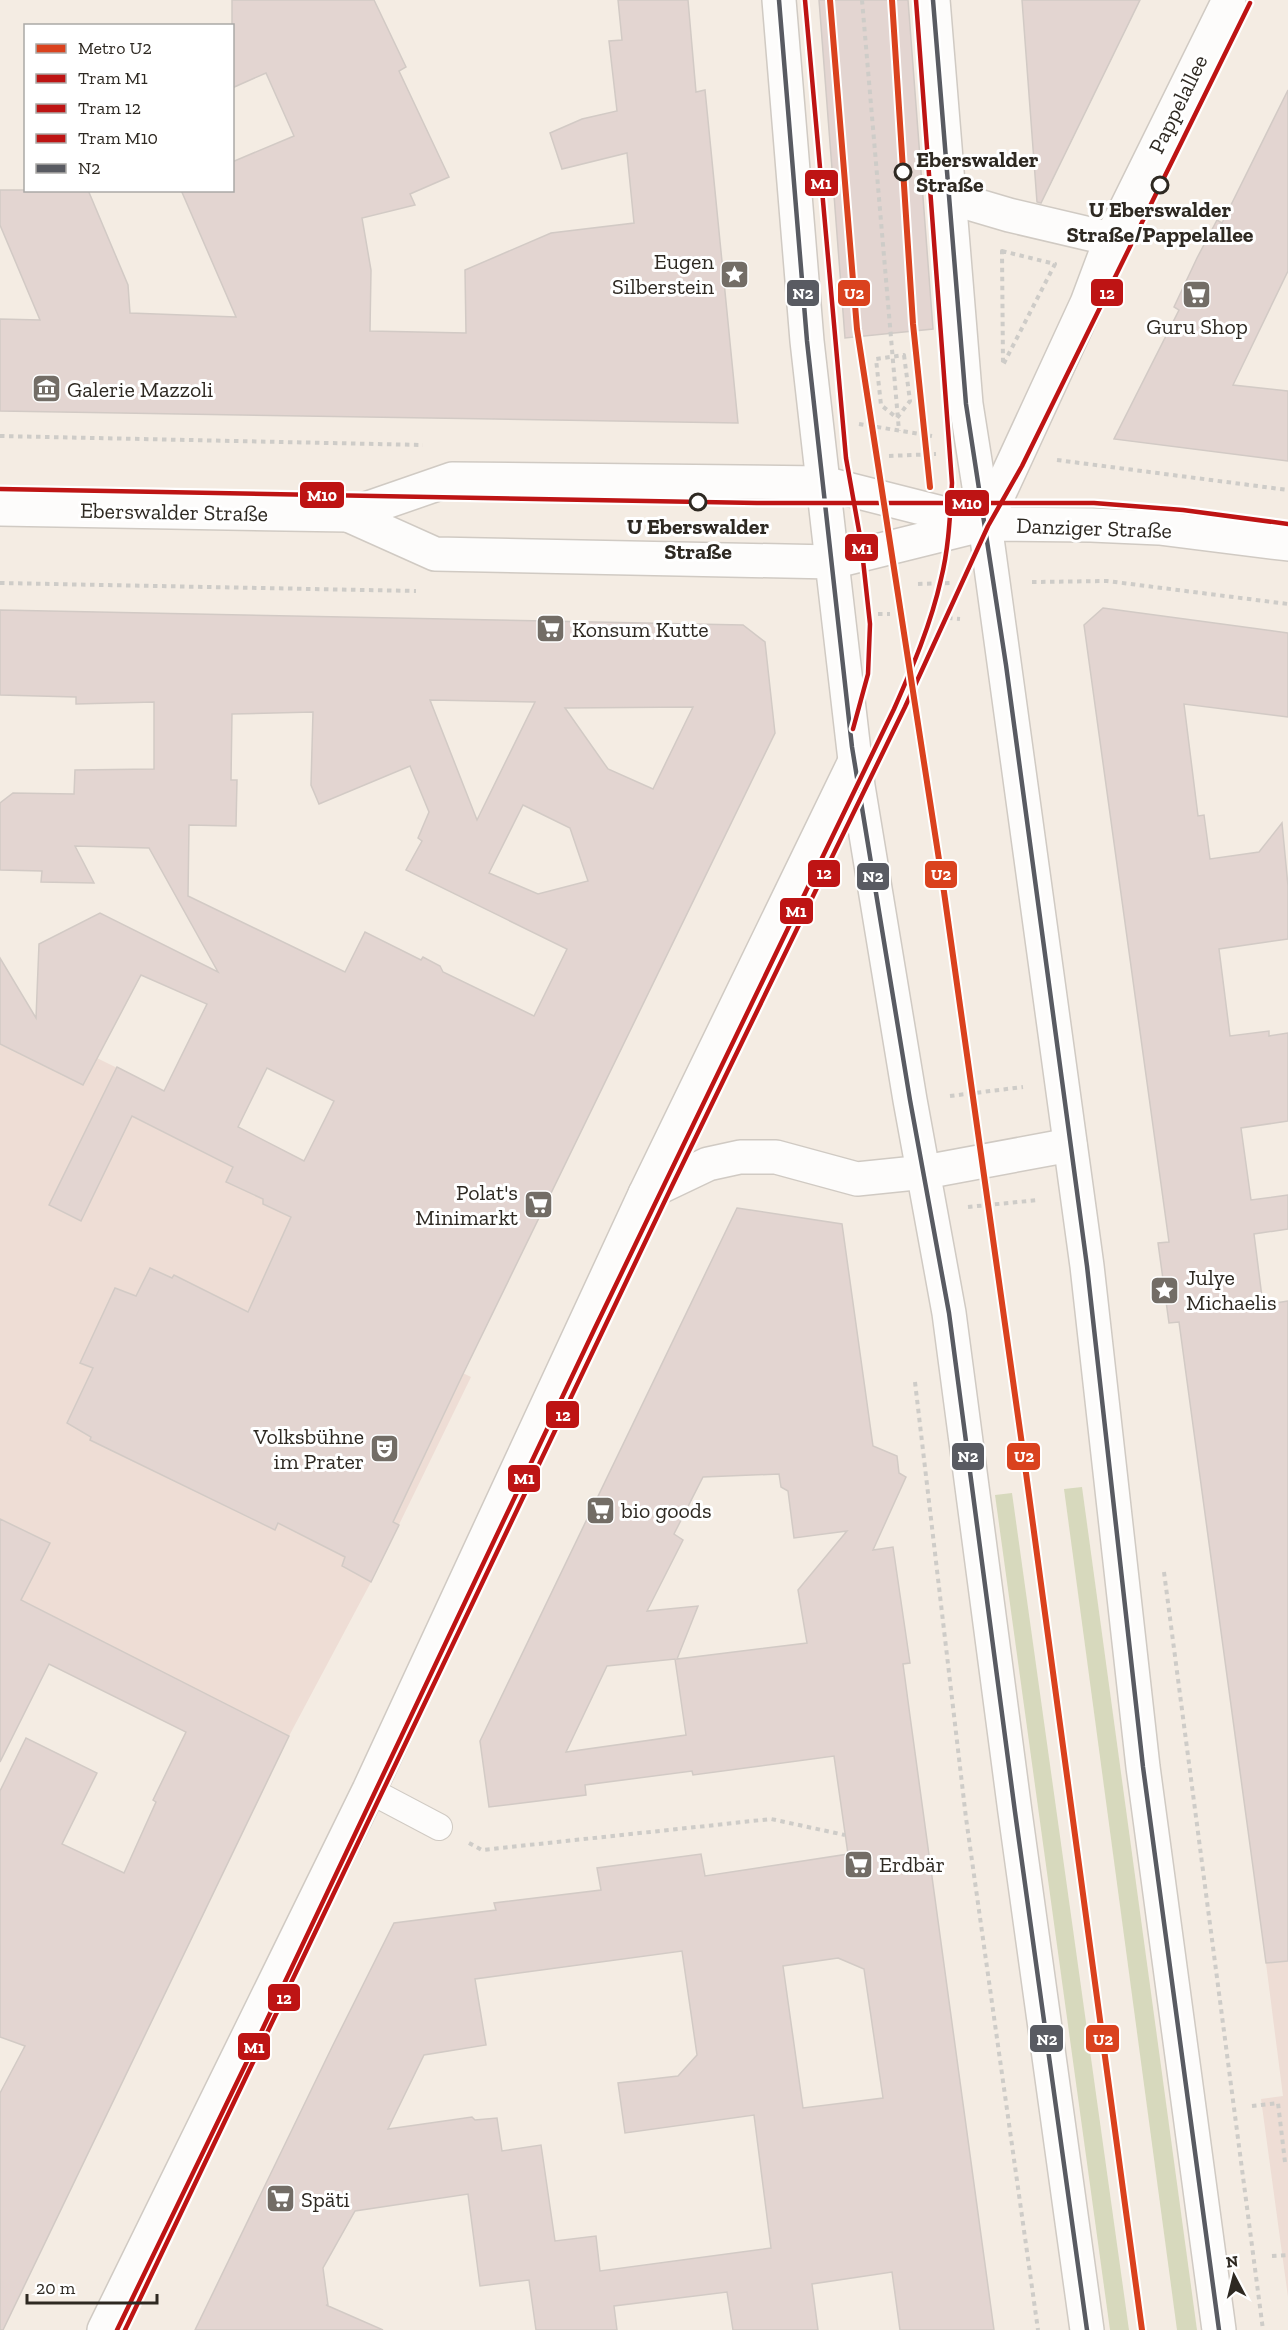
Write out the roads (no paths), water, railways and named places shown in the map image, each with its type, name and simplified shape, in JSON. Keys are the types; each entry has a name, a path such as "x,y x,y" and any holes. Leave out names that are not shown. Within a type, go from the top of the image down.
{"main road":[{"path":"779,0 807,341 855,761 909,1091 949,1313 1088,2330"},
{"path":"933,0 966,404 985,524 1087,1266 1143,1767 1219,2330"},
{"name":"Pappelallee","path":"985,524 1087,303 1111,239 1229,0"},
{"path":"948,197 1010,215 1111,239"},
{"name":"Eberswalder Straße","path":"0,509 348,515 452,479 823,483 985,524"},
{"name":"Eberswalder Straße","path":"348,515 435,554 832,562"},
{"name":"Danziger Straße","path":"832,562 985,524 1159,528 1288,544"},
{"path":"104,2330 369,1791 645,1194 855,761"},
{"path":"645,1194 708,1164 740,1157 776,1157 856,1179 925,1172 1070,1145"}],"lane":[{"path":"369,1791 439,1827"}],"metro line":[{"name":"U2","path":"830,0 857,329 944,892 1026,1473 1142,2330"},
{"name":"U2","path":"892,0 913,324 930,487"}],"tram line":[{"name":"M1","path":"805,0 846,458 861,542 870,624 868,674 853,729"},
{"name":"M1","path":"117,2330 255,2045 594,1330 894,709 927,629 944,567 952,483 916,0"},
{"name":"12","path":"125,2330 671,1188 905,707 988,526 1022,466 1250,3"},
{"name":"M10","path":"0,489 757,503 1094,503 1183,510 1288,524"}],"place":[{"name":"Eberswalder Straße","path":"903,172"},
{"name":"U Eberswalder Straße/Pappelallee","path":"1160,185"},
{"name":"Eugen Silberstein","path":"735,274"},
{"name":"Guru Shop","path":"1197,294"},
{"name":"Galerie Mazzoli","path":"46,389"},
{"name":"U Eberswalder Straße","path":"698,502"},
{"name":"Konsum Kutte","path":"551,629"},
{"name":"Polat's Minimarkt","path":"539,1205"},
{"name":"Julye Michaelis","path":"1165,1290"},
{"name":"Volksbühne im Prater","path":"385,1449"},
{"name":"bio goods","path":"600,1510"},
{"name":"Erdbär","path":"858,1864"},
{"name":"Späti","path":"280,2199"}]}
